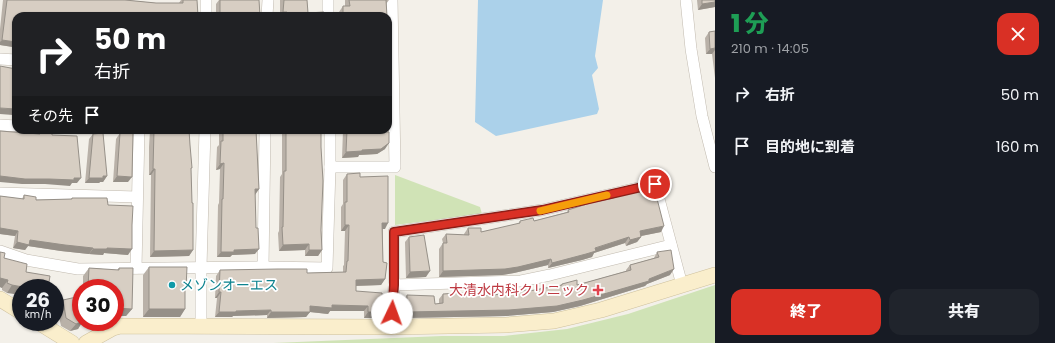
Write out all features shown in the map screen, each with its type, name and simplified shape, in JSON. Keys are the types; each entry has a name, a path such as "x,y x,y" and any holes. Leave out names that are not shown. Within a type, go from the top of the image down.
{"street":[{"path":"206,0 206,12"},
{"path":"267,12 268,0"},
{"path":"328,0 328,12"},
{"path":"330,167 395,167 392,0"},
{"path":"686,0 691,49 702,116 712,142 715,167"},
{"path":"0,59 12,60"},
{"path":"0,125 12,126"},
{"path":"136,268 138,134"},
{"path":"201,327 205,134"},
{"path":"263,267 265,134"},
{"path":"0,251 26,260 78,269 263,267 327,268 330,134"},
{"path":"392,327 394,232 542,210 655,184 682,285"},
{"path":"0,193 137,197"},
{"path":"394,285 521,281 671,245"},
{"path":"86,343 113,328 120,326 392,327 506,325 554,321 601,310 715,275"},
{"path":"0,299 12,306"},
{"path":"53,331 72,343"}],"green space":[{"path":"395,175 480,207 482,214 395,225"},
{"path":"715,285 715,343 273,343 442,336 504,336 567,329 628,314"}],"water":[{"path":"478,0 603,0 595,56 598,68 592,75 599,109 597,114 496,136 475,122"}],"building":[{"path":"7,0 125,0 156,3 183,3 183,0 197,0 198,12 12,12 12,41 2,40"},
{"path":"220,0 259,0 260,12 220,12"},
{"path":"284,0 307,0 308,12 283,12"},
{"path":"349,0 386,0 387,12 343,12 343,6 350,6"},
{"path":"702,0 715,0 715,2 702,4"},
{"path":"715,31 715,48 710,49 709,32"},
{"path":"0,66 12,68 12,109 0,108"},
{"path":"0,131 12,132 12,134 52,134 77,136 81,178 74,178 74,180 25,179 0,176"},
{"path":"93,134 103,134 107,176 103,176 103,178 89,178"},
{"path":"120,134 133,134 132,177 117,176"},
{"path":"154,134 189,134 192,168 193,250 154,251 155,169 153,169"},
{"path":"223,134 256,134 259,189 255,189 256,228 258,228 259,249 221,252 224,163 220,164 221,141 223,141"},
{"path":"286,134 321,134 323,181 321,230 322,250 309,250 309,244 283,245 282,227 284,171 286,171"},
{"path":"347,134 389,134 389,143 381,149 346,152"},
{"path":"360,173 360,177 388,176 388,223 382,223 383,262 387,263 385,279 356,280 356,291 382,293 383,312 368,312 368,306 332,305 332,308 310,306 310,312 271,312 271,310 219,312 221,292 219,292 220,270 307,269 307,273 346,272 348,261 349,225 345,225 347,174"},
{"path":"654,187 664,226 640,231 641,237 630,240 629,237 595,248 596,251 552,263 551,259 505,269 443,271 443,243 447,243 446,234 469,235 468,228 481,228 481,232 520,223 520,221 533,218 534,221 569,212 568,210 590,203"},
{"path":"24,195 36,197 36,200 107,198 108,205 133,206 132,249 93,249 30,240 29,245 17,242 18,231 0,228 0,196 24,199"},
{"path":"424,235 430,271 410,272 409,237"},
{"path":"671,250 674,269 649,279 649,281 583,300 557,306 509,310 407,312 407,295 434,296 435,304 443,303 443,294 478,294 478,296 516,293 516,291 529,291 562,285 577,280 577,285 631,270 630,265 659,257 657,252"},
{"path":"0,252 5,253 4,258 27,264 26,272 50,276 50,279 12,279 12,285 7,283 8,280 0,278"},
{"path":"149,267 187,267 185,309 149,309"},
{"path":"89,268 119,270 119,268 133,268 132,309 124,308 124,279 88,279"},
{"path":"72,298 72,322 66,318 64,300"}],"slow traffic":[{"path":"540,211 607,195"}],"place":[{"name":"メゾンオーエス","path":"172,285"},
{"name":"大清水内科クリニック","path":"598,290"}],"route":[{"path":"392,313 394,285 394,232 542,210 655,184"}]}
